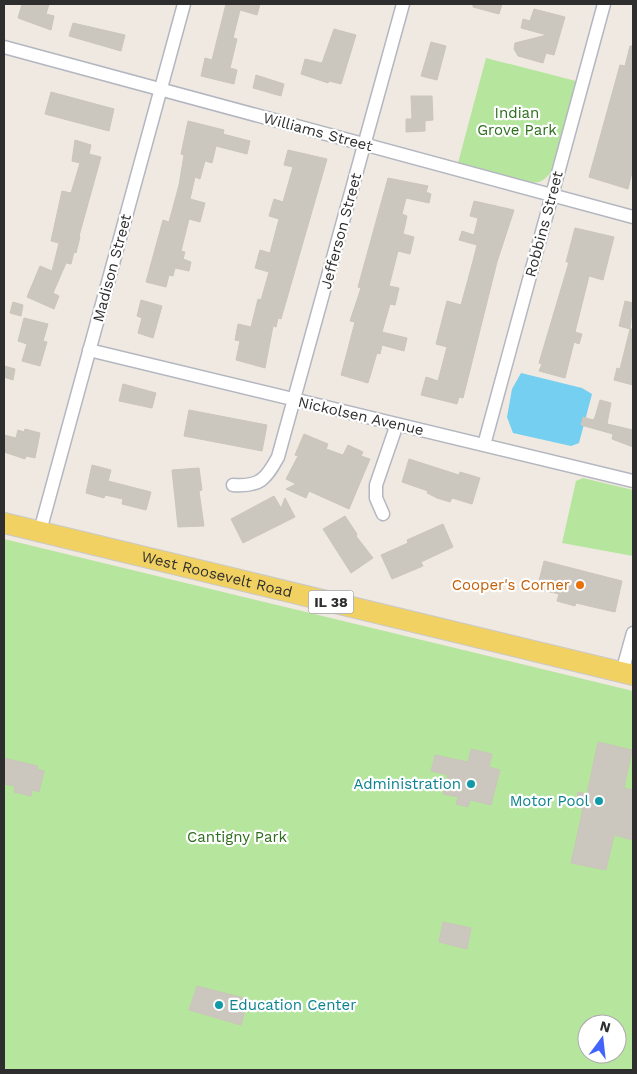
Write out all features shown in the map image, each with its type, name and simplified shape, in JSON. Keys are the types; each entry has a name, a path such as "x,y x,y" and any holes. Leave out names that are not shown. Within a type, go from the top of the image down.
{"main road":[{"name":"West Roosevelt Road","path":"4,523 628,674"}],"street":[{"name":"Madison Street","path":"40,531 184,4"},
{"name":"Jefferson Street","path":"233,485 249,486 268,476 278,457 403,4"},
{"name":"Robbins Street","path":"484,445 604,4"},
{"name":"Williams Street","path":"4,47 633,217"},
{"name":"Nickolsen Avenue","path":"89,350 633,481"},
{"path":"384,514 376,498 376,485 397,424"},
{"path":"628,674 633,633"}],"green space":[{"name":"Indian Grove Park","path":"486,58 576,81 551,172 541,181 535,183 527,182 458,163"},
{"path":"583,478 633,490 633,556 562,543 576,481"},
{"name":"Cantigny Park","path":"4,539 633,691 633,1070 4,1070"}],"water":[{"path":"521,373 582,388 592,394 579,443 571,446 513,433 507,417 512,389"}],"building":[{"path":"22,4 49,4 46,14 54,16 51,30 18,18"},
{"path":"226,4 260,4 257,15 240,10 233,38 237,39 230,68 237,70 234,84 201,76 205,58 212,60"},
{"path":"473,4 502,4 499,14 473,7"},
{"path":"534,9 565,17 554,55 546,53 543,63 518,56 514,49 515,43 547,35 521,28 523,19 530,21"},
{"path":"73,23 125,35 121,51 69,36"},
{"path":"334,29 356,35 341,84 329,81 328,83 301,74 305,59 322,63"},
{"path":"431,42 446,46 437,80 421,76"},
{"path":"630,46 633,46 633,168 628,189 589,177 620,65 625,66"},
{"path":"256,75 284,84 281,96 253,88"},
{"path":"51,92 114,109 109,131 45,114"},
{"path":"411,96 432,96 433,120 425,121 425,131 406,132 406,119 412,119"},
{"path":"188,121 224,130 223,134 250,141 247,154 216,146 212,163 205,161 200,179 195,177 190,199 205,203 200,222 189,219 181,251 185,252 183,259 191,262 189,271 175,268 173,276 169,275 166,287 146,282 163,220 169,222 179,185 184,155 181,154"},
{"path":"75,140 91,145 89,154 101,157 76,253 74,252 71,264 66,263 53,293 59,296 54,309 27,297 40,266 52,271 59,243 51,241 62,191 71,193 80,163 72,161"},
{"path":"288,150 327,159 281,319 278,318 276,327 273,326 265,368 236,360 240,341 235,340 238,324 251,327 258,299 261,300 269,272 255,268 260,250 270,253 279,219 269,216 274,199 283,202 293,167 284,165"},
{"path":"388,178 428,186 426,192 431,194 429,203 406,198 402,214 407,216 403,234 414,237 410,254 398,251 389,286 399,288 395,305 390,304 382,332 407,338 404,351 382,345 380,354 377,353 368,383 341,375 355,322 350,321 361,288 358,287"},
{"path":"474,201 514,210 497,262 463,398 459,397 457,404 421,395 426,377 438,381 447,347 436,344 447,301 461,305 477,245 459,240 462,231 474,235 478,218 470,216"},
{"path":"575,228 614,237 603,280 589,276 575,332 582,334 579,344 574,342 565,378 539,371 542,364 539,363 569,262 566,262"},
{"path":"141,300 162,306 153,338 138,333 142,318 137,316"},
{"path":"625,301 633,303 630,329 619,326"},
{"path":"13,302 23,305 21,316 10,313"},
{"path":"24,318 48,324 43,341 47,342 40,366 22,361 27,344 18,341"},
{"path":"630,329 633,329 633,385 614,380 617,368 620,369"},
{"path":"4,366 15,369 13,380 4,377"},
{"path":"123,384 156,393 152,408 119,401"},
{"path":"600,400 611,403 607,424 633,430 633,447 612,439 613,434 581,425 583,417 593,420"},
{"path":"189,410 267,425 262,451 184,436"},
{"path":"25,429 40,433 35,458 26,456 25,459 4,452 4,435 16,438 18,430 24,432"},
{"path":"304,434 328,444 326,449 343,455 348,445 363,452 361,456 370,459 349,509 309,491 306,498 286,489 296,484 286,479 298,456 295,455"},
{"path":"409,459 459,475 460,472 480,478 472,504 452,498 450,502 437,498 427,493 428,491 402,482"},
{"path":"92,465 111,470 108,481 151,492 146,510 122,504 123,499 105,495 104,498 86,493"},
{"path":"199,468 202,490 199,491 204,526 178,527 172,470"},
{"path":"274,496 281,508 285,498 295,517 243,543 231,519"},
{"path":"345,516 357,534 356,536 373,558 351,573 323,529"},
{"path":"443,524 453,547 421,562 423,566 392,579 381,555 408,543 407,540"},
{"name":"Cooper's Corner","path":"544,561 622,581 615,612 576,603 575,606 557,601 559,594 537,589"},
{"name":"Motor Pool","path":"598,742 632,750 624,788 633,790 633,840 614,835 606,870 571,863 583,809 575,807 578,792 587,794"},
{"name":"Administration","path":"471,749 492,754 489,767 500,770 491,805 470,800 468,807 456,804 458,797 443,794 448,775 431,771 435,755 468,762"},
{"path":"4,758 38,766 37,769 44,771 39,792 32,790 31,796 14,792 15,786 4,784"},
{"path":"443,922 471,928 467,949 439,942"},
{"name":"Education Center","path":"197,986 248,999 241,1025 189,1010"}],"place":[{"name":"Cooper's Corner","path":"580,585"},
{"name":"Administration","path":"471,784"},
{"name":"Motor Pool","path":"599,801"},
{"name":"Education Center","path":"219,1005"}]}
